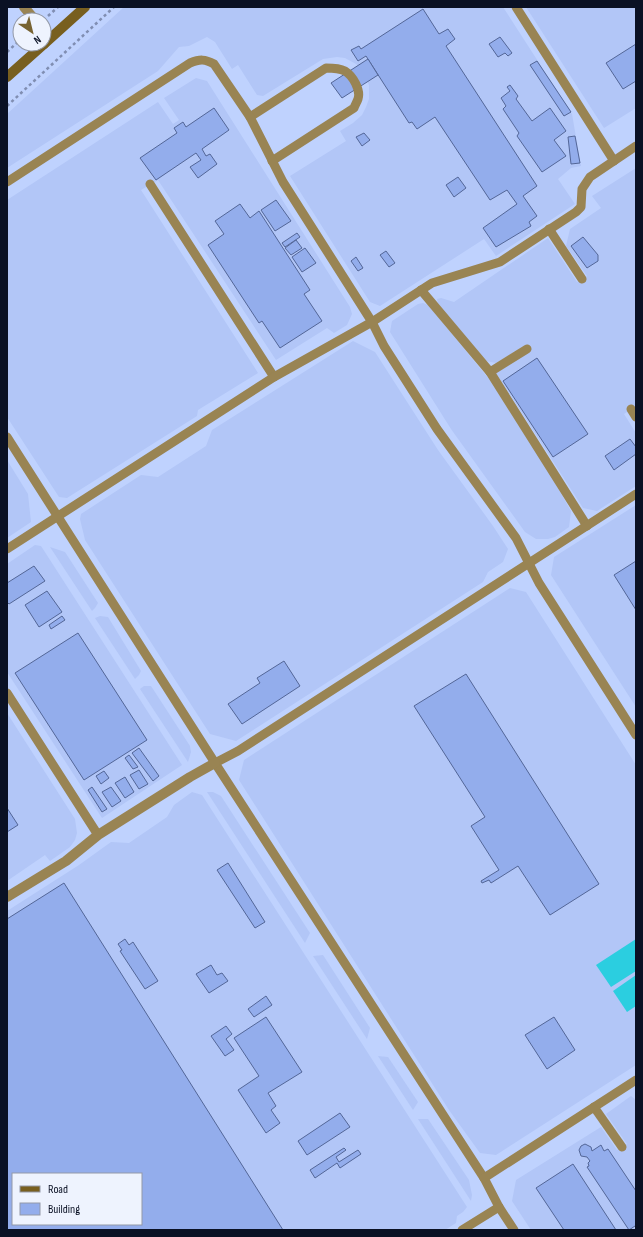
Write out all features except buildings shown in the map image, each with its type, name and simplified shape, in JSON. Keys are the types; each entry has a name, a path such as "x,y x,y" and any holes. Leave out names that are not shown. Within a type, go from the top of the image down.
{"main road":[{"path":"52,35 85,7"},
{"path":"7,77 33,52"}],"street":[{"path":"7,897 66,861 98,834 215,763"}],"lane":[{"path":"516,7 614,161"},
{"path":"7,182 190,63 199,60 208,61 214,64 250,118 283,182 372,322 384,346 437,429 516,538 539,583 636,735"},
{"path":"250,118 326,68 336,68 346,72 359,90 359,98 354,108 272,160"},
{"path":"7,549 274,377 372,322 432,283 500,262 576,212 581,207 582,189 585,182 590,177 636,146"},
{"path":"150,184 274,377"},
{"path":"549,230 582,279"},
{"path":"421,290 490,372 587,526"},
{"path":"490,372 527,349"},
{"path":"7,437 215,763 484,1178 499,1207 514,1230"},
{"path":"215,763 244,747 636,494"},
{"path":"7,693 98,834"},
{"path":"484,1178 636,1080"},
{"path":"594,1107 622,1147"},
{"path":"462,1230 499,1207"}],"path":[{"path":"7,106 114,7"}],"shaded area":[{"path":"124,7 503,7 572,114 581,166 571,168 558,179 575,204 496,256 484,239 380,306 370,302 290,176 346,141 340,131 362,115 369,99 369,85 362,70 356,64 345,58 337,57 323,59 263,96 257,95 238,65 232,69 215,42 207,37 189,46 179,47 158,71 7,168 7,114"},
{"path":"526,7 636,7 636,108 604,128"},
{"path":"196,78 207,81 350,307 352,314 347,325 334,333 327,328 276,360 158,180 141,190 258,373 198,410 197,416 67,498 59,497 7,417 7,200 158,102 173,124 179,120 164,98"},
{"path":"636,168 636,406 624,414 636,433 636,486 597,511 583,508 496,373 529,352 524,346 496,363 486,361 438,303 437,299 441,298 454,302 548,238 577,282 587,276 566,246 570,229 601,208 592,196"},
{"path":"423,303 428,305 489,379 550,474 571,511 569,527 555,537 548,539 536,539 525,532 451,429 390,332 392,321 418,304"},
{"path":"353,341 375,352 438,450 508,549 503,562 488,572 483,582 236,741 210,734 85,540 80,519 81,514 141,475 158,477 206,446 212,430"},
{"path":"7,460 28,494 31,522 7,538"},
{"path":"636,505 636,707 551,575 554,557"},
{"path":"35,545 41,546 182,765 102,818 7,672 7,564"},
{"path":"50,547 65,552 98,603 92,611"},
{"path":"510,588 526,592 636,765 636,1065 496,1155 480,1153 449,1110 239,780 244,760"},
{"path":"100,616 108,617 141,671 135,679 95,618"},
{"path":"144,686 151,686 190,746 191,752 188,762 140,689"},
{"path":"7,713 75,819 77,833 75,840 70,847 50,861 45,855 7,881"},
{"path":"192,792 202,795 467,1207 457,1216 456,1223 445,1230 7,1230 7,911 79,865 111,842 129,843 167,817 174,805"},
{"path":"207,792 213,792 221,796 310,933 305,943"},
{"path":"636,939 636,971 611,987 596,965"},
{"path":"323,955 370,1028 367,1039 313,956"},
{"path":"636,975 636,1006 627,1012 613,991"},
{"path":"378,1056 388,1057 418,1102 413,1110"},
{"path":"631,1096 636,1100 636,1230 531,1230 512,1201 516,1180 601,1127 617,1150 627,1144 606,1114"},
{"path":"418,1119 428,1119 469,1180 472,1195 471,1201"}]}
